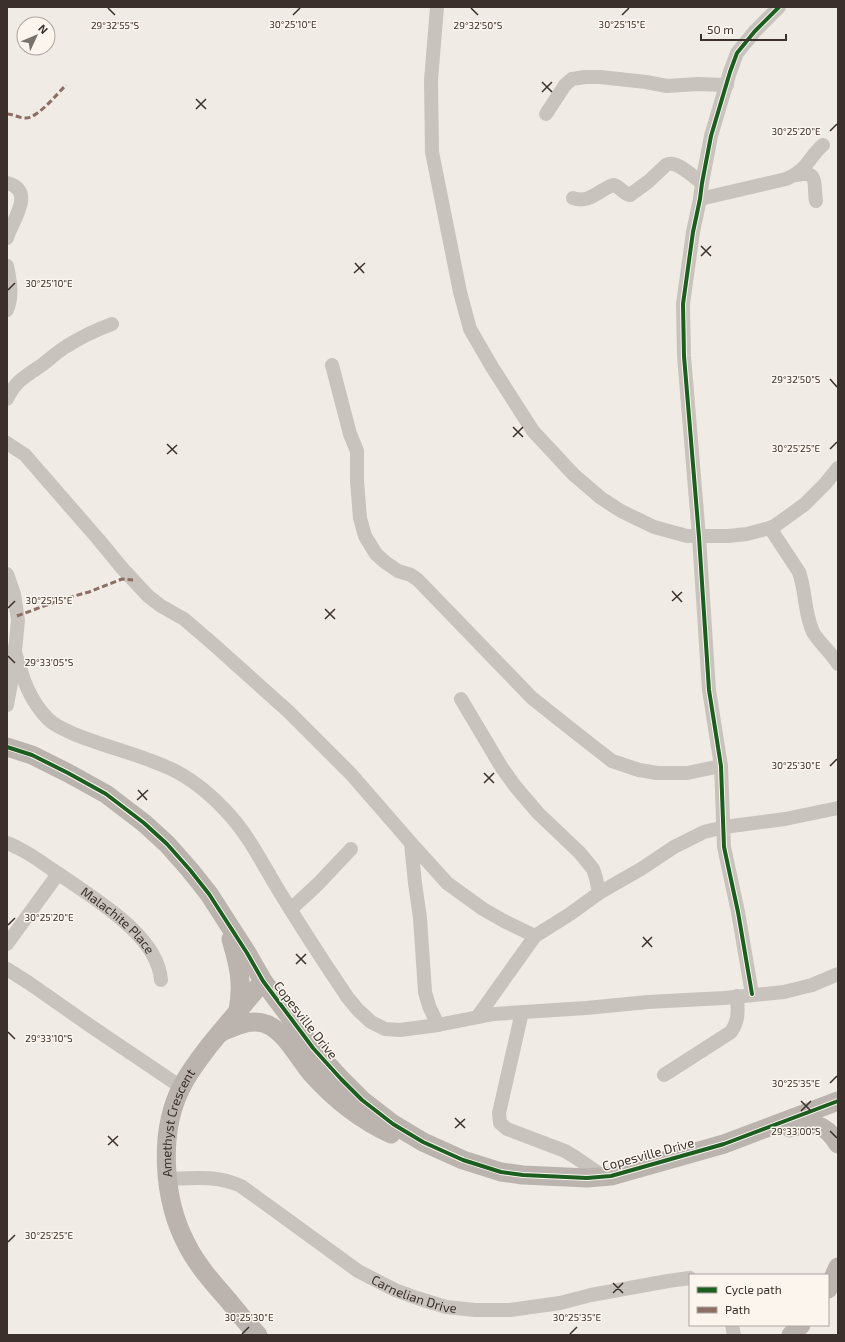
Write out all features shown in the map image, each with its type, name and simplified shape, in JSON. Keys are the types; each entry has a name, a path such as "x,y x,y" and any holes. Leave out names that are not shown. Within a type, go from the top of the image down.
{"street":[{"path":"436,7 430,80 432,152 460,292 470,329 492,367 533,431 574,475 601,498 621,511 654,527 687,536 747,534 770,528 805,504 825,484 838,468"},
{"path":"752,994 738,912 724,847 721,766 709,690 699,536 682,330 683,304 693,232 702,183 711,136 730,72 737,53 755,31 779,7"},
{"path":"546,114 562,89 572,79 600,77 667,86 698,84 727,85"},
{"path":"700,199 786,179 797,174 805,167 823,145"},
{"path":"573,198 581,200 586,199 613,185 630,195 645,185 670,163 677,164 702,183"},
{"path":"797,174 811,174 814,177 814,192 816,201"},
{"path":"7,183 12,184 17,188 21,196 20,209 7,238"},
{"path":"7,266 11,287 10,300 7,310"},
{"path":"7,399 24,376 66,346 92,332 112,324"},
{"path":"332,364 350,434 358,451 357,469 360,518 365,536 376,554 398,571 411,575 418,580 532,698 612,761 639,770 657,773 687,773 721,766"},
{"path":"7,443 24,455 148,596 161,606 184,619 289,712 351,774 447,883 465,897 504,921 535,936"},
{"path":"770,528 799,572 802,580 807,614 814,632 838,664"},
{"path":"7,574 14,594 18,620 14,649 13,672 7,705"},
{"path":"14,649 31,697 49,720 59,727 89,740 164,765 180,774 225,809 242,830 348,998 371,1022 385,1028 400,1030 438,1025 478,1016 522,1012 784,992 800,989 838,974"},
{"path":"460,699 502,768 515,786 538,813 580,853 590,865 596,878 599,893"},
{"name":"Copesville Drive","path":"7,747 32,755 106,794 144,823 167,844 209,894 263,981 313,1048 341,1079 362,1100 393,1124 423,1142 463,1160 501,1172 522,1175 567,1178 604,1177 635,1170 724,1144 838,1101"},
{"path":"478,1016 535,936 570,914 599,893 690,839 704,832 724,827 785,819 838,808"},
{"name":"Malachite Place","path":"7,843 31,854 95,898 134,931 151,951 157,962 160,971 160,980"},
{"path":"411,843 420,918 426,992 429,1006 438,1025"},
{"path":"291,909 318,884 351,849"},
{"path":"7,944 58,874"},
{"path":"224,918 239,967 241,995 238,1011"},
{"path":"7,969 181,1088"},
{"name":"Amethyst Crescent","path":"258,1335 207,1275 190,1250 178,1225 167,1179 165,1151 167,1130 172,1109 188,1074 220,1032 263,981"},
{"path":"664,1075 731,1032 735,1027 738,1014 736,996"},
{"path":"522,1012 498,1113 500,1123 507,1129 552,1146 575,1157 604,1177"},
{"path":"220,1032 240,1024 258,1021 272,1027 281,1035 311,1073 346,1105 364,1119 398,1138 410,1142 423,1142"},
{"path":"724,1144 749,1140 807,1124 815,1125 828,1130 838,1144"},
{"name":"Carnelian Drive","path":"167,1179 210,1178 231,1182 251,1193 358,1271 395,1290 446,1307 475,1310 510,1310 560,1303 689,1278"},
{"path":"829,1287 838,1268"},
{"path":"791,1335 800,1326"}],"marked path":[{"path":"7,114 23,118 35,115 66,85"},
{"path":"17,616 63,599 89,592 122,579 133,580"}],"cycle path":[{"path":"752,994 738,912 724,847 721,766 709,690 699,537 684,356 683,304 693,232 711,136 730,72 737,53 755,31 779,7"},
{"path":"7,747 32,755 106,794 144,823 167,844 209,894 263,981 313,1048 341,1079 362,1100 393,1124 423,1142 463,1160 501,1172 523,1175 587,1178 611,1176 724,1144 838,1101"}]}
